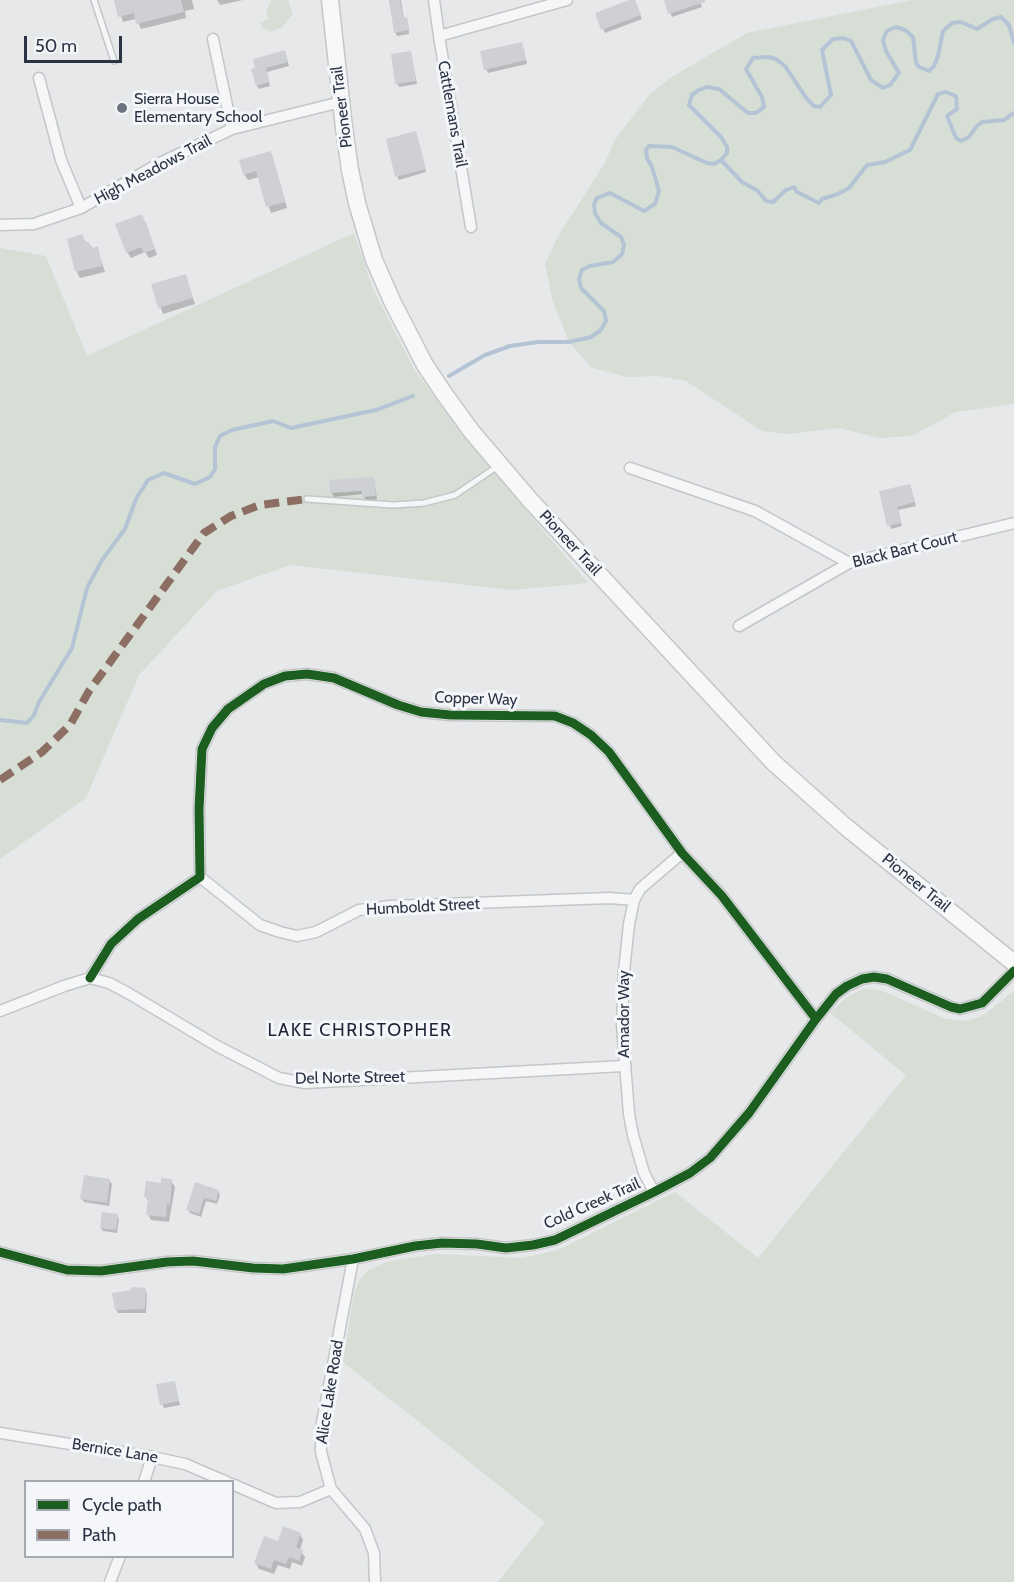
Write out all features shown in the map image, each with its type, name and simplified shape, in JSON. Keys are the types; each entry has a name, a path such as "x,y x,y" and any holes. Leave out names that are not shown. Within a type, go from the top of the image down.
{"main road":[{"name":"Pioneer Trail","path":"330,0 350,170 357,203 374,260 393,303 425,365 445,395 500,465 774,763 830,814 1014,963"}],"street":[{"name":"Cattlemans Trail","path":"434,0 471,227"},
{"path":"439,36 567,0"},
{"path":"213,39 232,129"},
{"path":"39,78 61,160 81,208"},
{"name":"High Meadows Trail","path":"0,225 34,224 81,208 160,163 232,129 341,102"},
{"path":"630,468 755,511 849,563"},
{"name":"Black Bart Court","path":"739,626 849,563 1014,523"},
{"name":"Copper Way","path":"200,877 199,809 202,749 212,728 228,710 264,684 285,676 307,674 334,678 398,705 421,712 450,715 555,716 573,723 591,735 609,752 682,853 722,896 816,1019"},
{"path":"634,900 640,889 682,853"},
{"path":"0,1011 90,978 111,944 138,919 200,877"},
{"name":"Humboldt Street","path":"200,877 260,924 297,936 316,932 359,910 390,906 610,898 634,900"},
{"name":"Amador Way","path":"634,900 624,971 622,1025 624,1066 633,1135 644,1173 654,1192"},
{"name":"Cold Creek Trail","path":"0,1252 67,1270 101,1271 167,1262 193,1261 283,1269 353,1259 388,1250 442,1243 506,1248 555,1240 690,1173 710,1158 749,1113 836,994 862,978 887,979 960,1009 982,1002 1014,971"},
{"name":"Del Norte Street","path":"90,978 109,983 128,993 217,1046 279,1078 296,1081 336,1081 530,1069 624,1066"},
{"name":"Alice Lake Road","path":"353,1259 321,1428 321,1452 331,1489 365,1529 374,1552 375,1582"},
{"name":"Bernice Lane","path":"0,1433 152,1457 185,1464 222,1480"},
{"path":"145,1480 152,1457"},
{"path":"234,1485 276,1503 300,1502 331,1489"},
{"path":"110,1582 120,1558"}],"lane":[{"path":"94,0 114,61"},
{"path":"307,499 393,505 424,503 454,495 500,465"}],"shaded area":[{"path":"272,0 288,0 293,14 281,28 270,32 260,23 269,19 266,11"},
{"path":"912,0 1014,0 1014,404 956,412 912,436 880,438 839,428 788,434 762,431 686,381 658,376 628,377 592,368 569,342 553,302 545,264 557,238 606,161 614,141 649,95 670,78 747,33"},
{"path":"354,233 374,291 414,369 463,436 588,583 512,590 290,565 217,591 139,675 86,798 0,859 0,248 46,256 87,356"},
{"path":"863,989 880,990 946,1019 968,1021 984,1015 1014,991 1014,1582 498,1582 545,1522 343,1362 354,1293 360,1279 367,1271 389,1261 437,1254 522,1258 558,1250 675,1192 758,1258 906,1075 830,1013 847,997"}],"building":[{"path":"114,0 181,0 184,12 136,24 134,13 118,17"},
{"path":"389,0 400,0 403,18 407,17 409,30 394,33"},
{"path":"629,0 635,0 641,15 601,30 595,13"},
{"path":"664,0 705,0 705,2 668,14"},
{"path":"522,42 526,60 484,70 480,51"},
{"path":"285,50 288,62 266,68 269,82 256,86 251,69 255,68 253,59"},
{"path":"411,51 416,81 395,84 391,54"},
{"path":"416,131 426,169 395,177 386,139"},
{"path":"271,151 285,202 266,207 256,171 243,175 239,160"},
{"path":"142,214 155,249 144,253 141,247 126,253 115,224"},
{"path":"83,234 84,242 88,242 93,248 98,246 102,266 75,272 67,239"},
{"path":"186,274 193,298 158,308 151,284"},
{"path":"374,477 376,496 362,497 362,491 330,493 329,480"},
{"path":"910,484 915,502 897,507 901,523 887,526 879,491"},
{"path":"84,1175 110,1179 107,1203 80,1199"},
{"path":"161,1178 172,1179 170,1205 167,1204 166,1217 146,1215 148,1198 144,1197 146,1181 161,1183"},
{"path":"195,1182 219,1190 216,1201 204,1198 199,1214 186,1210"},
{"path":"102,1212 118,1214 116,1230 100,1228"},
{"path":"131,1287 146,1288 145,1309 115,1310 112,1293 131,1290"},
{"path":"175,1381 179,1401 160,1405 156,1384"},
{"path":"283,1526 301,1533 296,1547 303,1550 299,1561 289,1557 286,1564 274,1560 271,1569 254,1563 264,1536 278,1541"}],"waterway":[{"path":"449,376 485,355 510,346 538,342 569,342 591,337 601,330 606,321 604,311 581,288 579,279 582,270 590,266 613,262 622,254 624,245 621,237 601,223 595,213 594,204 597,198 610,193 644,211 655,204 659,191 647,158 646,150 649,146 672,147 707,163 714,164 721,160 727,153 727,147 721,137 689,105 692,95 707,87 719,89 748,113 756,113 764,107 762,97 746,69 753,58 776,59 785,66 807,99 814,106 820,107 831,95 822,50 833,39 843,38 851,41 871,80 883,88 890,85 899,73 886,51 883,40 887,31 896,27 905,30 913,37 916,63 919,67 929,71 938,56 943,31 952,23 961,22 977,29 1001,17 1009,25 1014,43"},
{"path":"721,160 742,182 758,191 766,201 773,202 786,190 794,187 797,192 819,203 822,199 849,188 867,165 885,162 910,150 938,94 946,92 956,96 957,109 947,116 956,138 961,141 969,137 982,122 1004,120 1014,113"},
{"path":"0,720 27,723 34,715 39,702 72,648 87,588 102,560 125,529 136,499 148,480 164,473 195,484 210,477 215,469 215,447 220,436 232,430 273,421 291,428 376,410 413,396"}],"marked path":[{"path":"0,780 42,752 70,725 89,691 204,533 231,516 260,505 307,499"}],"cycle path":[{"path":"90,978 111,944 138,919 200,877 199,809 202,749 212,728 228,709 264,684 285,676 307,674 334,678 398,705 421,712 450,715 555,716 573,723 591,735 609,752 682,853 722,896 816,1019"},
{"path":"0,1252 67,1270 101,1271 167,1262 193,1261 283,1269 442,1243 506,1248 555,1240 690,1173 710,1158 749,1113 816,1019 836,994 847,986 862,979 874,977 887,979 960,1009 982,1003 1014,971"}],"place":[{"name":"Sierra House Elementary School","path":"122,108"}],"district":[{"name":"LAKE CHRISTOPHER","path":"360,1031"}]}
